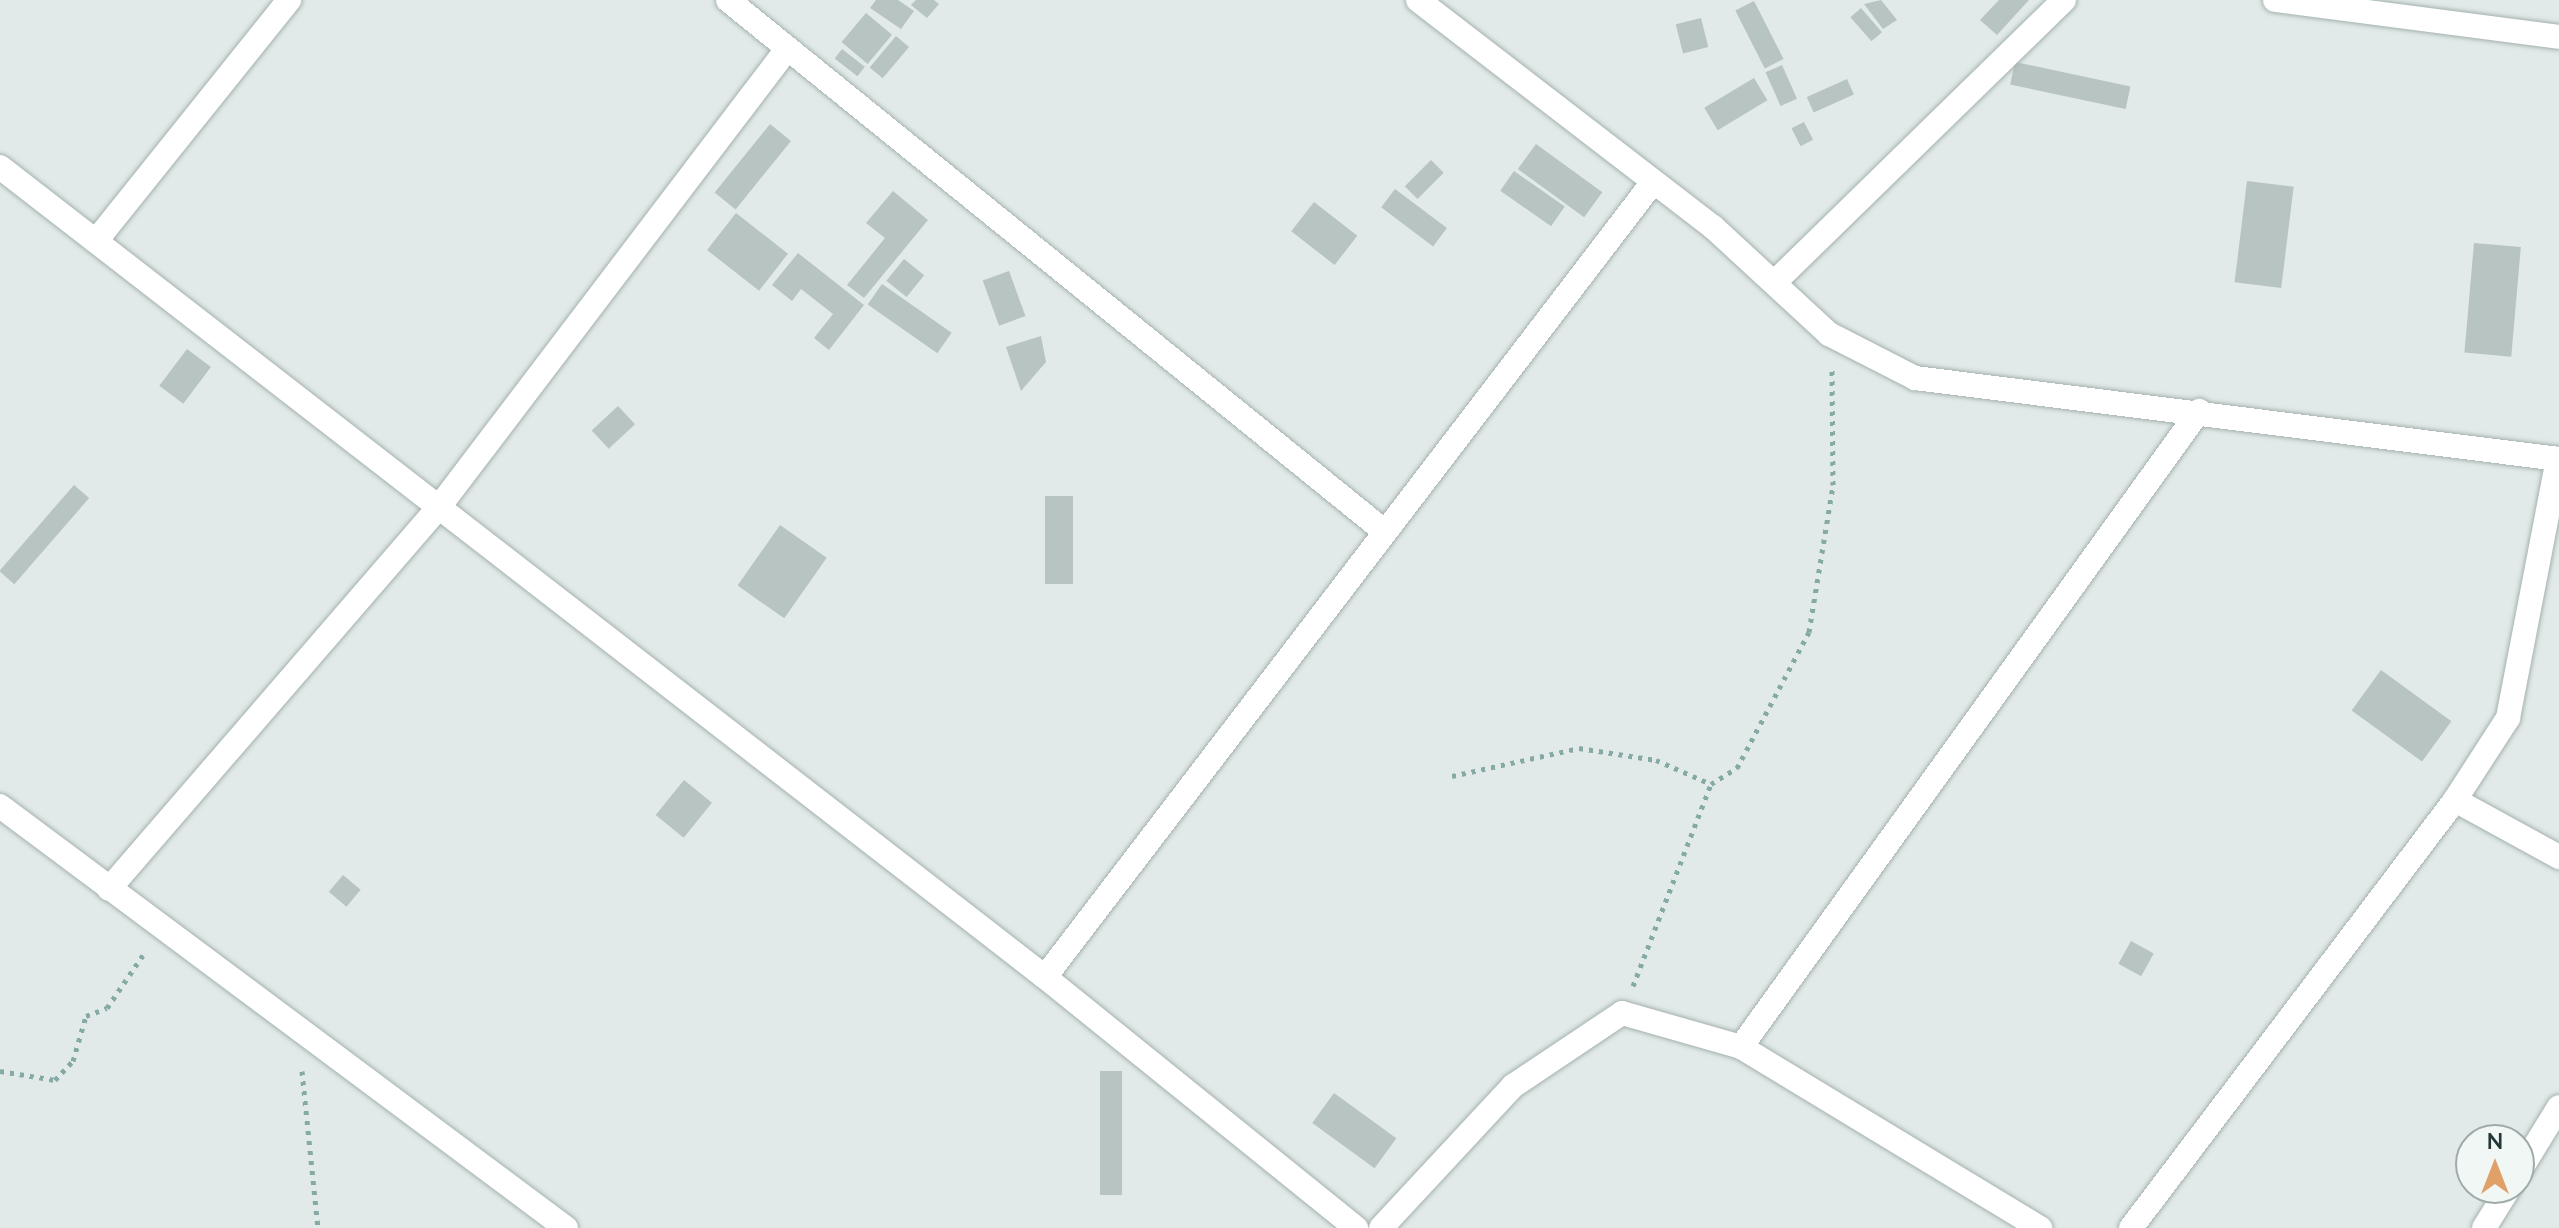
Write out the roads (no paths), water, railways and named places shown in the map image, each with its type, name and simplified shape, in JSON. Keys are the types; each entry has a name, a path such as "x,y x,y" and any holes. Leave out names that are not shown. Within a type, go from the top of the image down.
{"street":[{"path":"96,241 289,0"},
{"path":"728,0 1384,531"},
{"path":"1418,0 1777,280 1829,334 1915,378 2199,411 2559,459 2508,718 2455,800 2131,1228"},
{"path":"1777,280 2064,0"},
{"path":"2275,0 2559,37"},
{"path":"109,889 439,507 787,49"},
{"path":"0,167 1045,977 1356,1228"},
{"path":"1045,977 1653,182"},
{"path":"1741,1047 2199,411"},
{"path":"2455,800 2559,857"},
{"path":"0,806 566,1228"},
{"path":"1381,1228 1513,1086 1622,1013 1741,1047 2040,1228"},
{"path":"2535,1146 2559,1107"},
{"path":"2484,1228 2499,1204"}]}
